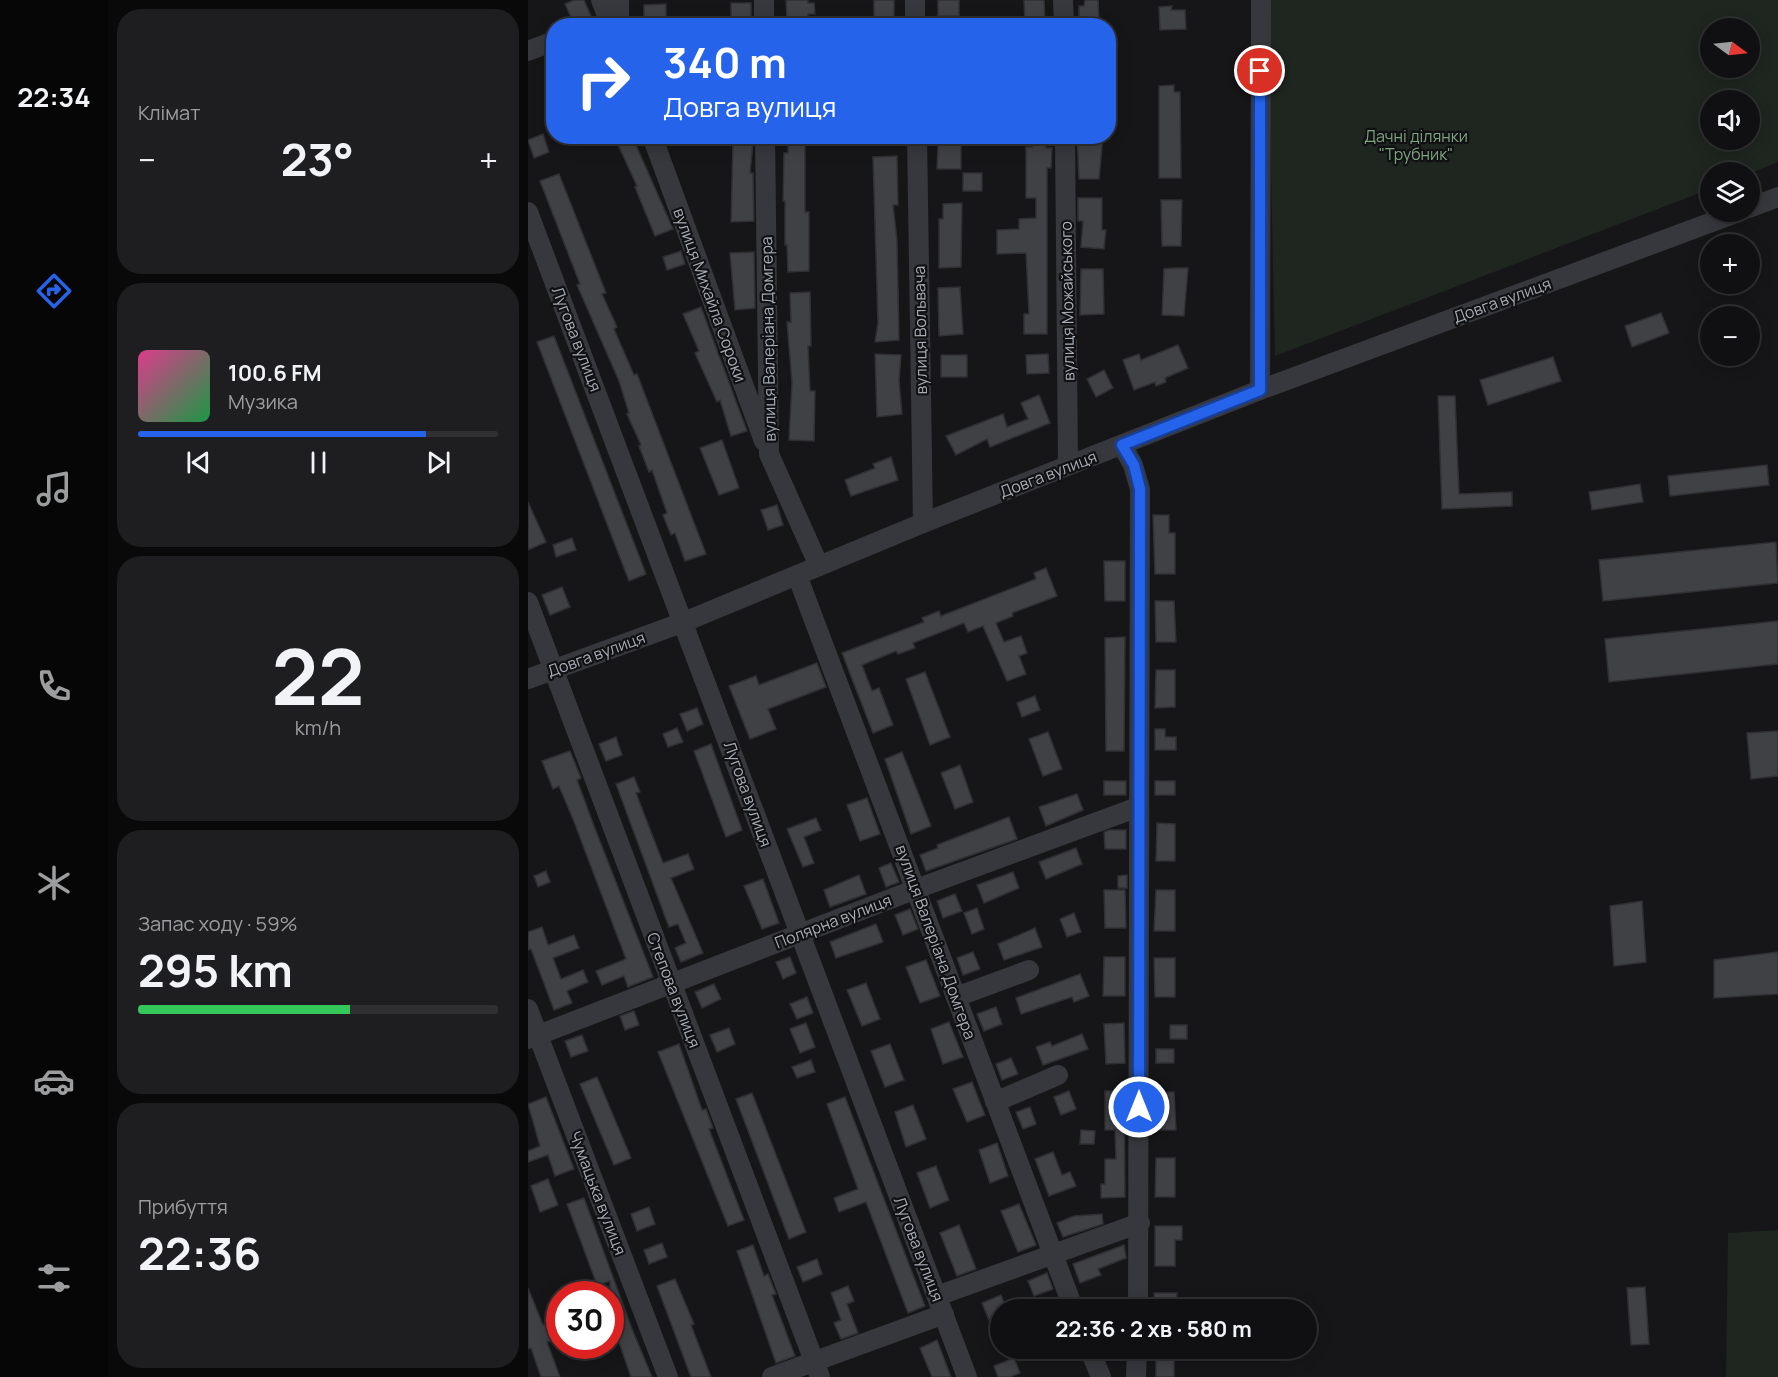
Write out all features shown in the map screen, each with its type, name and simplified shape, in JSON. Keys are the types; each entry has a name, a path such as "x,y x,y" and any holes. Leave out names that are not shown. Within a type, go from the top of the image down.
{"street":[{"path":"601,0 606,18"},
{"path":"611,18 619,0"},
{"path":"764,0 764,18"},
{"path":"915,0 915,18"},
{"path":"1063,0 1064,18"},
{"path":"1260,390 1261,0"},
{"path":"528,51 546,44"},
{"name":"вулиця Михайла Сороки","path":"655,144 769,454"},
{"name":"вулиця Валеріана Домгера","path":"765,144 769,454 819,566"},
{"name":"вулиця Вольвача","path":"917,144 923,523"},
{"name":"вулиця Можайського","path":"1065,144 1068,465"},
{"path":"1760,203 1778,196"},
{"name":"Лугова вулиця","path":"528,212 968,1377"},
{"name":"Довга вулиця","path":"528,679 684,622 923,523 1260,390 1712,222"},
{"path":"1122,445 1134,465 1140,489 1138,1299"},
{"name":"вулиця Валеріана Домгера","path":"797,575 1070,1299"},
{"name":"Степова вулиця","path":"528,602 817,1369"},
{"name":"Полярна вулиця","path":"533,1037 916,889 1138,807"},
{"path":"956,997 1029,970"},
{"name":"Чумацька вулиця","path":"528,1009 533,1037 668,1377"},
{"path":"995,1102 1058,1075"},
{"path":"772,1377 817,1369 940,1305 1052,1256 1140,1223"},
{"path":"1094,1359 1101,1377"},
{"path":"1137,1359 1137,1377"}],"green space":[{"name":"Дачні ділянки \"Трубник\"","path":"1267,0 1778,0 1778,162 1760,169 1760,162 1700,162 1700,193 1275,356"},
{"path":"1778,1230 1778,1377 1726,1377 1728,1233"}],"building":[{"path":"574,0 584,0 591,16 571,18 565,4"},
{"path":"786,0 808,0 808,3 814,3 815,14 808,14 808,18 787,18"},
{"path":"874,0 894,0 894,18 874,18"},
{"path":"938,0 959,0 959,16 938,16"},
{"path":"1024,0 1044,0 1045,18 1025,18"},
{"path":"1085,0 1098,0 1099,18 1079,18 1079,6 1084,6"},
{"path":"731,3 751,3 751,18 731,18"},
{"path":"666,4 666,18 644,18 644,5"},
{"path":"1172,6 1171,10 1185,10 1186,29 1160,30 1159,7"},
{"path":"1174,85 1174,92 1180,92 1181,178 1159,178 1159,86"},
{"path":"543,134 549,152 534,158 528,140"},
{"path":"618,144 636,144 673,229 655,236 635,187 637,186"},
{"path":"733,144 753,144 750,173 753,173 754,221 731,222"},
{"path":"788,144 805,144 805,212 809,212 809,271 788,272 787,245 785,245 785,201 783,201 784,153 788,153"},
{"path":"1032,144 1046,144 1046,148 1052,148 1051,168 1047,168 1047,334 1024,334 1024,314 1029,314 1026,253 997,254 997,230 1019,229 1019,219 1036,218 1036,198 1026,198 1026,147 1032,147"},
{"path":"1077,144 1102,144 1099,179 1079,179"},
{"path":"938,145 961,145 961,169 937,169"},
{"path":"897,156 898,205 893,205 897,240 899,340 875,342 878,323 873,157"},
{"path":"963,173 982,173 982,191 963,191"},
{"path":"559,174 606,293 602,294 617,327 614,329 634,375 637,374 706,554 685,561 675,533 671,535 663,515 667,513 652,470 649,472 639,446 641,445 627,414 629,413 619,381 577,285 580,284 540,181"},
{"path":"1078,198 1102,198 1102,230 1106,230 1104,249 1081,247 1083,221 1078,221"},
{"path":"1161,200 1182,200 1181,246 1162,246"},
{"path":"962,203 961,267 939,268 939,219 943,219 943,204"},
{"path":"681,251 685,264 667,270 663,257"},
{"path":"754,252 755,308 735,310 730,253"},
{"path":"1188,268 1184,316 1162,315 1164,269"},
{"path":"1081,269 1103,269 1104,314 1080,315"},
{"path":"960,287 963,334 939,336 938,288"},
{"path":"810,292 811,346 808,346 810,391 815,391 814,441 789,440 792,382 787,322 791,322 790,293"},
{"path":"701,307 747,431 731,436 720,400 717,402 695,353 699,351 683,314"},
{"path":"1661,313 1669,333 1632,347 1625,326"},
{"path":"554,336 646,574 629,581 537,342"},
{"path":"1178,345 1188,368 1165,378 1166,382 1156,386 1155,382 1134,390 1123,360 1139,354 1141,360"},
{"path":"875,354 901,355 899,381 902,414 877,417"},
{"path":"1048,354 1049,373 1027,374 1026,355"},
{"path":"941,355 967,355 967,377 941,377"},
{"path":"1553,357 1561,381 1488,405 1480,380"},
{"path":"1104,370 1113,388 1096,397 1087,379"},
{"path":"1039,395 1050,423 990,447 987,439 956,455 946,436 1003,414 1007,427 1028,419 1021,403"},
{"path":"1438,396 1455,396 1459,494 1512,492 1512,506 1442,509"},
{"path":"722,440 739,488 719,495 700,448"},
{"path":"891,457 898,480 851,496 845,480 875,468 873,464"},
{"path":"1767,465 1769,485 1670,496 1668,476"},
{"path":"1640,484 1643,502 1592,510 1589,492"},
{"path":"528,502 546,542 528,550"},
{"path":"777,505 783,525 768,530 761,510"},
{"path":"1153,515 1169,515 1169,533 1175,533 1175,574 1155,574"},
{"path":"572,538 576,550 556,557 553,545"},
{"path":"1776,542 1778,583 1603,601 1599,560"},
{"path":"1104,561 1125,561 1125,601 1105,601"},
{"path":"1046,568 1057,596 1012,613 1013,616 996,623 1004,642 1021,636 1027,653 1019,656 1026,674 1007,681 983,626 968,632 964,623 913,643 915,648 898,654 896,651 862,665 872,691 879,688 893,725 873,733 842,653 924,622 922,618 939,611 941,616 1036,579 1034,573"},
{"path":"562,587 570,607 550,615 542,595"},
{"path":"1155,601 1174,601 1176,642 1156,642"},
{"path":"1778,621 1778,664 1609,682 1605,639"},
{"path":"1125,637 1124,751 1106,751 1105,638"},
{"path":"817,663 826,687 768,709 776,729 750,739 729,686 756,676 759,685"},
{"path":"1156,670 1175,670 1175,707 1155,708"},
{"path":"925,672 950,737 930,745 906,679"},
{"path":"1035,696 1040,710 1022,717 1017,703"},
{"path":"697,708 703,724 687,731 680,714"},
{"path":"677,728 683,742 668,747 663,734"},
{"path":"1155,729 1165,729 1165,737 1176,737 1176,750 1155,750"},
{"path":"1778,731 1778,776 1751,779 1747,733"},
{"path":"1048,732 1062,769 1043,776 1029,739"},
{"path":"616,737 622,755 606,761 599,744"},
{"path":"711,744 742,830 726,837 694,751"},
{"path":"570,751 581,778 577,780 653,977 628,987 624,976 602,985 596,971 626,959 559,786 553,789 542,761"},
{"path":"902,752 931,826 911,834 885,759"},
{"path":"960,765 973,802 955,809 941,773"},
{"path":"634,777 640,792 636,793 663,863 688,854 694,869 671,878 703,953 681,962 675,948 686,943 678,924 669,927 616,784"},
{"path":"1104,781 1126,781 1126,795 1104,795"},
{"path":"1155,781 1175,781 1175,795 1155,795"},
{"path":"1077,794 1083,810 1046,826 1039,807"},
{"path":"867,798 880,834 860,841 847,805"},
{"path":"1009,817 1017,839 926,871 920,855 938,848 937,845"},
{"path":"816,818 821,830 804,837 814,863 803,867 787,829"},
{"path":"1157,823 1175,824 1175,861 1156,861"},
{"path":"1126,830 1126,849 1105,849 1104,832"},
{"path":"1076,848 1082,864 1046,879 1039,862"},
{"path":"891,863 899,882 886,887 879,868"},
{"path":"546,871 550,882 538,887 534,876"},
{"path":"1013,872 1019,888 984,903 977,885"},
{"path":"859,875 866,894 830,907 824,890"},
{"path":"1127,875 1127,888 1118,888 1118,876"},
{"path":"763,879 779,923 762,929 744,886"},
{"path":"1104,890 1125,890 1126,928 1105,928"},
{"path":"1156,890 1175,890 1175,931 1154,931"},
{"path":"955,894 962,911 943,918 937,901"},
{"path":"1642,901 1646,962 1614,966 1610,906"},
{"path":"977,908 984,929 972,934 964,913"},
{"path":"910,909 918,929 903,935 895,915"},
{"path":"1074,913 1081,932 1067,937 1060,919"},
{"path":"876,924 883,942 836,958 830,942"},
{"path":"542,927 548,945 574,935 579,948 553,958 561,979 583,970 588,982 567,991 572,1003 554,1010 531,949 528,950 528,932"},
{"path":"1035,928 1042,947 1004,960 998,944"},
{"path":"973,952 980,969 963,975 957,958"},
{"path":"1778,952 1778,994 1714,998 1714,960"},
{"path":"790,957 796,973 783,979 776,962"},
{"path":"1104,957 1125,957 1125,996 1103,996"},
{"path":"1154,958 1175,958 1175,997 1155,997"},
{"path":"926,960 940,996 920,1003 906,967"},
{"path":"1080,974 1089,996 1074,1002 1072,997 1021,1014 1016,998"},
{"path":"866,983 880,1019 862,1026 847,990"},
{"path":"714,984 721,999 702,1008 695,992"},
{"path":"807,997 813,1013 797,1019 790,1004"},
{"path":"996,1007 1002,1024 984,1031 977,1014"},
{"path":"634,1011 639,1025 625,1030 620,1016"},
{"path":"949,1022 963,1057 943,1064 931,1029"},
{"path":"806,1023 815,1047 800,1053 790,1029"},
{"path":"1124,1023 1125,1063 1106,1064 1104,1024"},
{"path":"1170,1025 1187,1025 1187,1039 1170,1039"},
{"path":"729,1028 735,1044 717,1052 710,1035"},
{"path":"1082,1034 1088,1049 1043,1065 1036,1047 1050,1042 1052,1046"},
{"path":"582,1035 588,1051 571,1057 565,1041"},
{"path":"679,1044 702,1110 706,1109 713,1128 709,1129 744,1220 728,1226 658,1052"},
{"path":"890,1044 904,1080 885,1087 871,1051"},
{"path":"1156,1049 1174,1049 1174,1063 1156,1063"},
{"path":"1011,1058 1018,1074 1002,1080 996,1064"},
{"path":"811,1060 815,1072 797,1078 792,1067"},
{"path":"597,1077 631,1158 614,1165 580,1084"},
{"path":"972,1082 985,1115 967,1122 953,1089"},
{"path":"1069,1091 1076,1109 1061,1115 1054,1097"},
{"path":"1105,1091 1124,1091 1125,1197 1101,1198 1101,1184 1105,1184 1105,1159 1116,1159 1115,1130 1105,1130"},
{"path":"1155,1092 1174,1092 1176,1130 1155,1130"},
{"path":"752,1093 806,1232 789,1239 736,1099"},
{"path":"546,1097 574,1169 555,1176 548,1155 528,1162 528,1151 540,1146 528,1104"},
{"path":"845,1097 925,1306 908,1313 866,1202 839,1212 834,1198 858,1189 827,1104"},
{"path":"913,1105 926,1139 906,1147 895,1112"},
{"path":"1030,1107 1036,1124 1023,1129 1016,1112"},
{"path":"1081,1130 1095,1131 1094,1144 1080,1144"},
{"path":"997,1143 1008,1176 990,1183 979,1150"},
{"path":"1053,1152 1062,1175 1070,1172 1076,1186 1049,1196 1035,1159"},
{"path":"1156,1158 1175,1158 1175,1197 1155,1197"},
{"path":"936,1166 949,1200 930,1208 917,1173"},
{"path":"548,1179 558,1205 540,1212 531,1186"},
{"path":"584,1198 614,1281 596,1281 567,1204"},
{"path":"1019,1204 1036,1245 1018,1252 1001,1211"},
{"path":"649,1207 655,1224 637,1231 631,1214"},
{"path":"1102,1214 1103,1224 1063,1237 1057,1223 1074,1216"},
{"path":"959,1225 976,1269 957,1276 940,1233"},
{"path":"1155,1226 1182,1226 1182,1240 1175,1240 1175,1266 1155,1266"},
{"path":"662,1243 667,1257 649,1264 644,1250"},
{"path":"753,1245 764,1276 768,1274 776,1294 772,1295 795,1356 776,1363 737,1251"},
{"path":"1124,1245 1126,1258 1098,1269 1101,1275 1080,1283 1073,1264"},
{"path":"817,1259 822,1274 803,1282 797,1267"},
{"path":"1047,1273 1053,1289 1034,1296 1028,1281"},
{"path":"675,1279 694,1324 691,1325 711,1377 691,1377 657,1286"},
{"path":"848,1286 854,1301 847,1304 858,1333 841,1339 834,1323 841,1320 831,1293"},
{"path":"1645,1287 1649,1344 1631,1345 1627,1288"},
{"path":"528,1288 543,1325 546,1324 546,1359 553,1359 560,1377 541,1377 531,1348 528,1349"},
{"path":"1154,1293 1177,1293 1177,1299 1154,1299"},
{"path":"990,1300 990,1320 989,1320 982,1303"},
{"path":"624,1307 652,1377 631,1377 624,1357"},
{"path":"937,1340 951,1377 932,1377 920,1348"},
{"path":"1014,1359 1020,1373 1010,1377 998,1377 994,1366"},
{"path":"1156,1359 1174,1359 1174,1377 1156,1377"}],"route":[{"path":"1139,1107 1140,489 1134,465 1122,445 1260,390 1260,71"}]}
